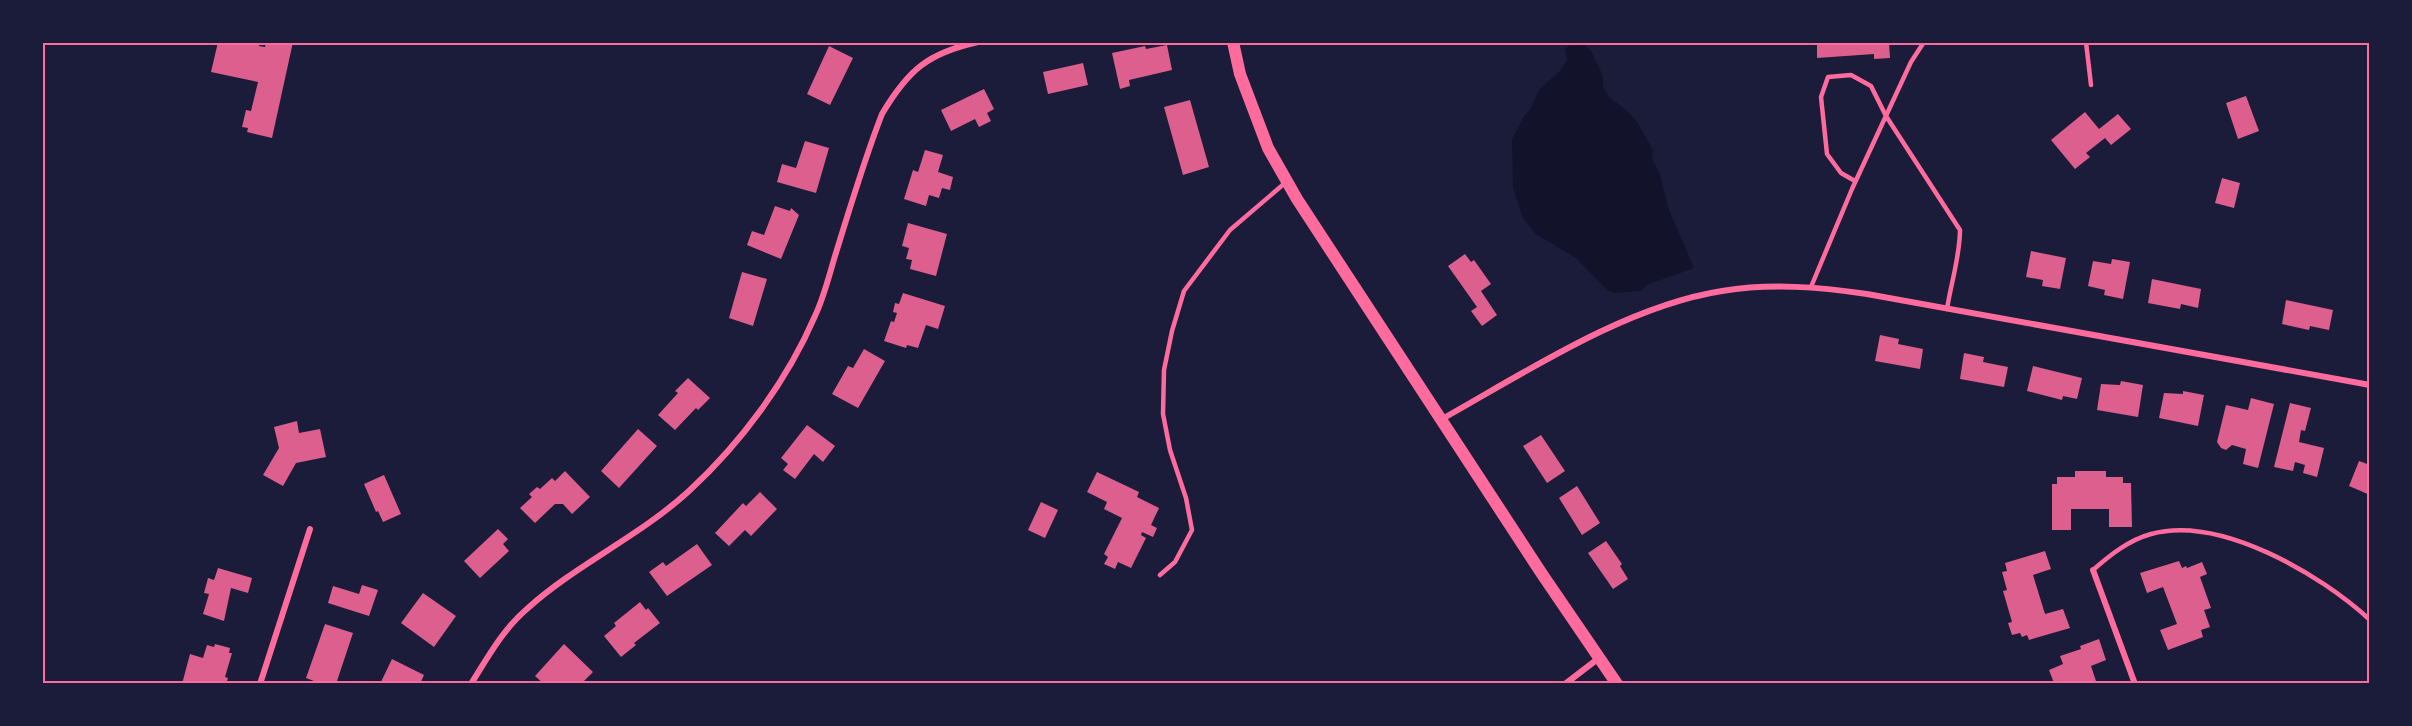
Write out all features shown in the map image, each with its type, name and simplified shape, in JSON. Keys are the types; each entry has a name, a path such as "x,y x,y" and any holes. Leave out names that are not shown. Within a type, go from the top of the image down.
{"main road":[{"path":"1233,42 1240,74 1268,148 1322,240 1617,684"}],"street":[{"path":"471,684 501,636 526,609 557,584 688,492 727,450 767,401 786,372 816,315 871,142 886,106 910,72 923,62 952,48 978,42"},
{"path":"1442,419 1599,333 1666,305 1730,290 1760,287 1811,287 1947,309 2370,385"},
{"path":"260,684 310,529"},
{"path":"2093,570 2135,684"},
{"path":"1565,684 1599,657"}],"lane":[{"path":"1811,287 1856,181 1911,62 1924,42"},
{"path":"2086,42 2091,85"},
{"path":"1856,181 1841,173 1827,154 1821,97 1828,76 1851,75 1871,86 1886,116 1960,231 1960,252 1954,266 1947,309"},
{"path":"1160,575 1175,562 1192,530 1186,498 1170,450 1163,414 1164,370 1172,331 1184,291 1230,230 1287,181"},
{"path":"2093,570 2124,546 2150,534 2180,530 2217,534 2246,543 2288,564 2328,588 2370,620"}],"shaded area":[{"path":"1571,44 1583,44 1591,51 1603,76 1603,87 1610,98 1636,120 1649,143 1669,210 1694,268 1649,284 1640,291 1615,293 1607,290 1576,258 1536,234 1523,218 1513,188 1512,139 1539,90 1560,71 1567,60 1565,49"}],"building":[{"path":"218,42 259,42 259,46 265,47 266,42 293,42 272,138 247,132 248,128 242,127 246,110 251,111 258,82 211,72"},
{"path":"1817,42 1889,42 1890,58 1874,59 1874,54 1817,58"},
{"path":"1167,45 1172,70 1129,80 1130,86 1120,89 1112,53 1145,46 1146,49"},
{"path":"829,46 853,58 830,105 807,94"},
{"path":"1083,63 1088,85 1048,94 1043,72"},
{"path":"984,89 994,109 987,113 991,121 979,127 975,119 951,131 941,110"},
{"path":"2246,96 2259,131 2238,139 2226,103"},
{"path":"1190,100 1209,167 1183,175 1164,107"},
{"path":"2085,112 2099,129 2118,114 2131,129 2111,145 2105,138 2086,153 2090,157 2075,169 2051,140"},
{"path":"805,141 829,148 816,193 777,182 782,164 796,168"},
{"path":"925,150 943,155 938,172 953,177 950,190 942,188 939,198 929,195 926,206 904,199 913,170 918,172"},
{"path":"2222,178 2240,183 2234,208 2215,203"},
{"path":"775,206 790,211 791,208 799,215 781,259 747,245 752,231 764,235"},
{"path":"908,223 947,234 936,276 910,269 912,260 906,259 909,248 902,246"},
{"path":"2031,251 2066,258 2060,289 2042,286 2043,280 2026,277"},
{"path":"1465,254 1471,262 1474,260 1491,284 1481,291 1497,315 1482,326 1471,311 1477,307 1448,266"},
{"path":"2112,259 2130,262 2123,299 2104,295 2105,290 2088,286 2093,261 2111,264"},
{"path":"742,272 767,279 753,326 729,318"},
{"path":"2152,279 2201,289 2198,308 2181,304 2180,309 2148,303"},
{"path":"903,293 945,306 938,329 926,325 918,348 907,345 906,348 884,341 891,321 894,322 897,313 893,312 895,303 899,304"},
{"path":"2286,300 2333,310 2329,330 2310,326 2309,330 2282,324"},
{"path":"1880,335 1899,339 1898,344 1923,349 1920,369 1875,361"},
{"path":"864,349 885,361 858,408 832,394 848,366 853,368"},
{"path":"1964,353 1984,357 1983,362 2008,367 2004,387 1960,379"},
{"path":"2033,366 2082,378 2077,399 2063,396 2062,400 2027,391"},
{"path":"688,378 710,398 698,410 696,408 675,430 658,415 678,393 675,391"},
{"path":"2121,381 2143,385 2138,417 2097,410 2101,384 2120,385"},
{"path":"2183,391 2204,395 2198,426 2159,418 2164,393 2183,394"},
{"path":"2251,398 2274,404 2258,468 2243,464 2246,449 2232,445 2226,450 2221,448 2217,442 2226,405 2248,410"},
{"path":"2290,403 2311,408 2305,431 2301,430 2299,442 2324,448 2317,477 2303,473 2305,465 2295,462 2293,471 2274,467"},
{"path":"297,421 299,433 320,429 326,457 296,463 283,486 263,475 279,448 274,427"},
{"path":"807,425 835,446 823,462 814,454 795,479 783,470 788,464 781,458"},
{"path":"638,429 657,446 619,488 601,471"},
{"path":"1541,435 1565,471 1547,483 1523,446"},
{"path":"2359,461 2370,465 2370,495 2349,486"},
{"path":"565,471 590,497 572,514 563,504 555,504 535,523 520,508 532,497 529,494 537,487 540,489 552,478 555,481"},
{"path":"2075,471 2106,471 2106,477 2123,477 2123,483 2131,483 2132,527 2109,527 2109,509 2071,509 2071,530 2052,530 2052,484 2057,484 2057,477 2075,477"},
{"path":"1097,472 1139,492 1137,497 1159,508 1151,525 1157,528 1153,537 1142,532 1141,535 1146,538 1131,568 1118,562 1115,569 1104,564 1108,557 1104,554 1122,518 1104,509 1107,502 1087,492"},
{"path":"384,475 401,514 383,522 364,484"},
{"path":"1577,486 1600,523 1582,535 1559,498"},
{"path":"760,492 777,509 751,536 745,530 729,546 715,533 743,503 746,506"},
{"path":"1041,502 1058,510 1045,538 1028,530"},
{"path":"498,529 508,539 503,544 509,551 480,578 464,561"},
{"path":"1606,541 1622,564 1620,566 1628,579 1613,589 1588,553"},
{"path":"697,544 712,565 667,596 649,572 663,562 666,566"},
{"path":"2045,551 2051,569 2033,575 2045,614 2063,609 2070,628 2029,640 2027,635 2022,637 2020,633 2012,635 2008,623 2012,622 2003,591 2007,590 2002,572 2007,571 2005,563"},
{"path":"2179,561 2182,568 2202,562 2207,574 2200,577 2211,608 2204,610 2210,627 2201,630 2203,637 2168,650 2160,630 2177,624 2163,587 2147,593 2140,573"},
{"path":"218,568 252,578 248,593 231,588 224,621 203,614 209,594 204,593 208,578 214,580"},
{"path":"362,585 378,590 369,616 328,603 333,586 359,594"},
{"path":"423,593 456,616 434,647 401,623"},
{"path":"640,602 660,623 634,643 636,645 621,657 604,636 616,626 614,623"},
{"path":"325,624 353,633 336,684 327,681 322,684 306,678"},
{"path":"2099,639 2106,660 2091,666 2097,684 2054,683 2049,670 2063,664 2060,656 2081,649 2080,646"},
{"path":"215,644 230,648 229,653 232,653 225,677 228,678 226,684 182,684 190,654 203,658 207,645 214,647"},
{"path":"564,644 593,672 581,684 544,684 535,676"},
{"path":"392,659 424,675 420,684 380,684"}]}
